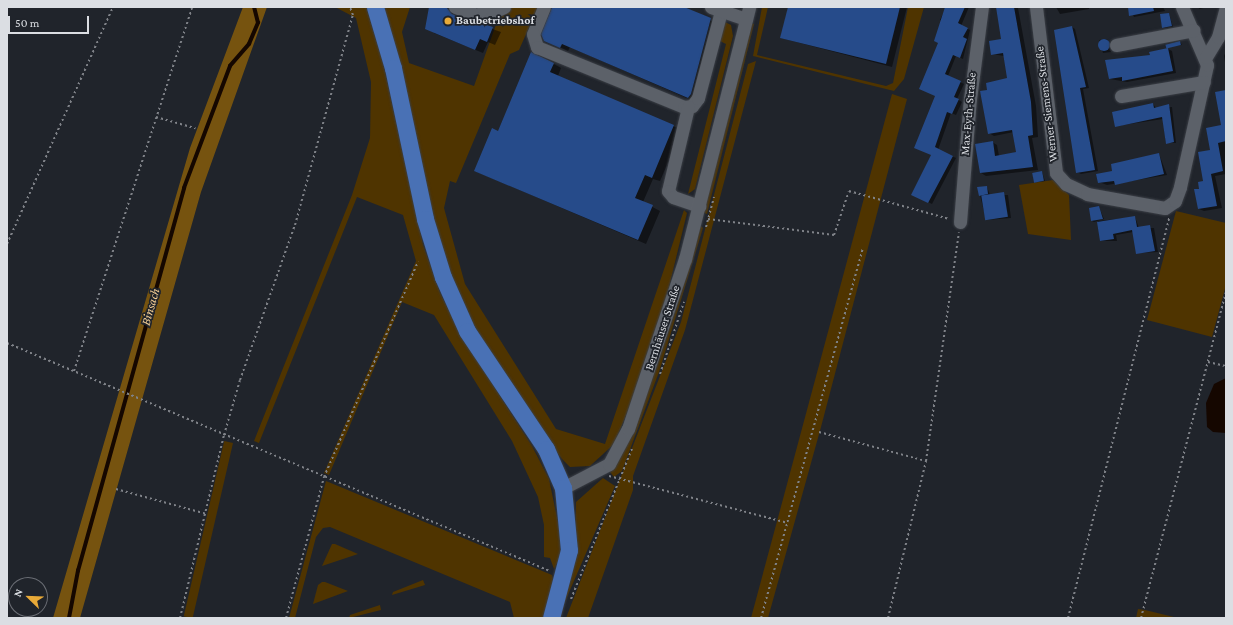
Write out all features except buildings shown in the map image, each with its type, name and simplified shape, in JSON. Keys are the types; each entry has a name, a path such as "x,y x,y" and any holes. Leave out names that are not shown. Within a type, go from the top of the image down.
{"main road":[{"path":"375,7 393,68 425,219 445,282 467,331 546,449 563,488 569,528 564,577 551,618"}],"street":[{"path":"455,7 482,17 485,9 498,11 504,7"},
{"path":"544,7 533,34 537,47 688,107"},
{"name":"Max-Eyth-Straße","path":"960,222 970,98 982,7"},
{"name":"Werner-Siemens-Straße","path":"1036,7 1056,173 1066,184 1087,194 1151,207 1172,206"},
{"path":"1182,7 1206,57"},
{"path":"1172,206 1180,188 1204,82 1206,57 1218,38 1226,7"},
{"path":"699,206 673,197 668,191 688,107 695,103 699,93 716,9 747,13"},
{"name":"Bernhäuser Straße","path":"563,488 602,470 619,450 662,334 699,206 747,13"},
{"path":"1116,45 1194,30"},
{"path":"1121,96 1204,82"}],"path":[{"path":"7,244 113,7"},
{"path":"74,372 192,7"},
{"path":"180,618 207,514 224,435 240,380 296,225 353,15 350,7"},
{"path":"156,117 195,128"},
{"path":"709,220 834,235 849,191 960,222 926,462 888,618"},
{"path":"1068,618 1172,206"},
{"path":"761,618 864,248"},
{"path":"286,618 324,477 418,262"},
{"path":"1141,618 1226,292"},
{"path":"7,343 564,577"},
{"path":"1208,362 1226,366"},
{"path":"819,432 926,462"},
{"path":"620,481 788,523"},
{"path":"116,489 207,514"}],"shaded area":[{"path":"243,7 267,7 201,192 80,618 53,618 190,148"},
{"path":"335,7 366,7 383,63 423,245 440,293 462,337 532,446 549,479 560,532 560,557 554,569 550,558 544,557 544,525 538,497 512,441 434,315 402,302 329,475 324,473 416,261 403,215 357,197 259,443 254,441 352,195 370,138 371,82 356,18"},
{"path":"380,7 410,7 402,32 409,63 474,86 498,19 512,7 538,7 519,50 510,54 456,183 450,181 444,208 465,284 556,429 605,444 684,210 687,213 667,295 627,413 614,444 590,466 570,467 562,459 490,359 447,274"},
{"path":"762,7 768,7 757,55 886,86 893,83 908,7 924,7 904,79 894,91 753,56"},
{"path":"725,22 731,25 733,36 695,189 688,194 726,44 720,41"},
{"path":"748,22 754,24 707,214 702,212"},
{"path":"756,61 685,330 633,476 633,490 588,618 566,618 681,322 748,64"},
{"path":"892,94 907,99 821,427 768,618 751,618"},
{"path":"1053,180 1069,195 1071,240 1028,234 1019,185"},
{"path":"1176,211 1226,223 1226,285 1212,337 1147,320"},
{"path":"700,225 703,228 659,372 622,471 614,477 610,472"},
{"path":"1226,378 1226,433 1213,432 1207,427 1206,403 1214,384"},
{"path":"224,441 233,443 193,618 184,616"},
{"path":"603,478 615,486 558,618 575,551 576,502"},
{"path":"326,481 552,575 554,585 543,618 514,618 510,602 330,527 323,528 316,537 295,618 289,618"},
{"path":"332,544 335,544 358,554 322,566"},
{"path":"423,580 425,585 392,595 393,592"},
{"path":"322,582 348,591 313,604 318,585"},
{"path":"380,605 381,610 349,618 350,615"},
{"path":"1138,609 1145,610 1178,618 1136,618"}],"waterway":[{"name":"Binsach","path":"69,618 78,571 184,188 230,66 249,44 258,23 254,7"}],"place":[{"name":"Baubetriebshof","path":"448,21"}]}
